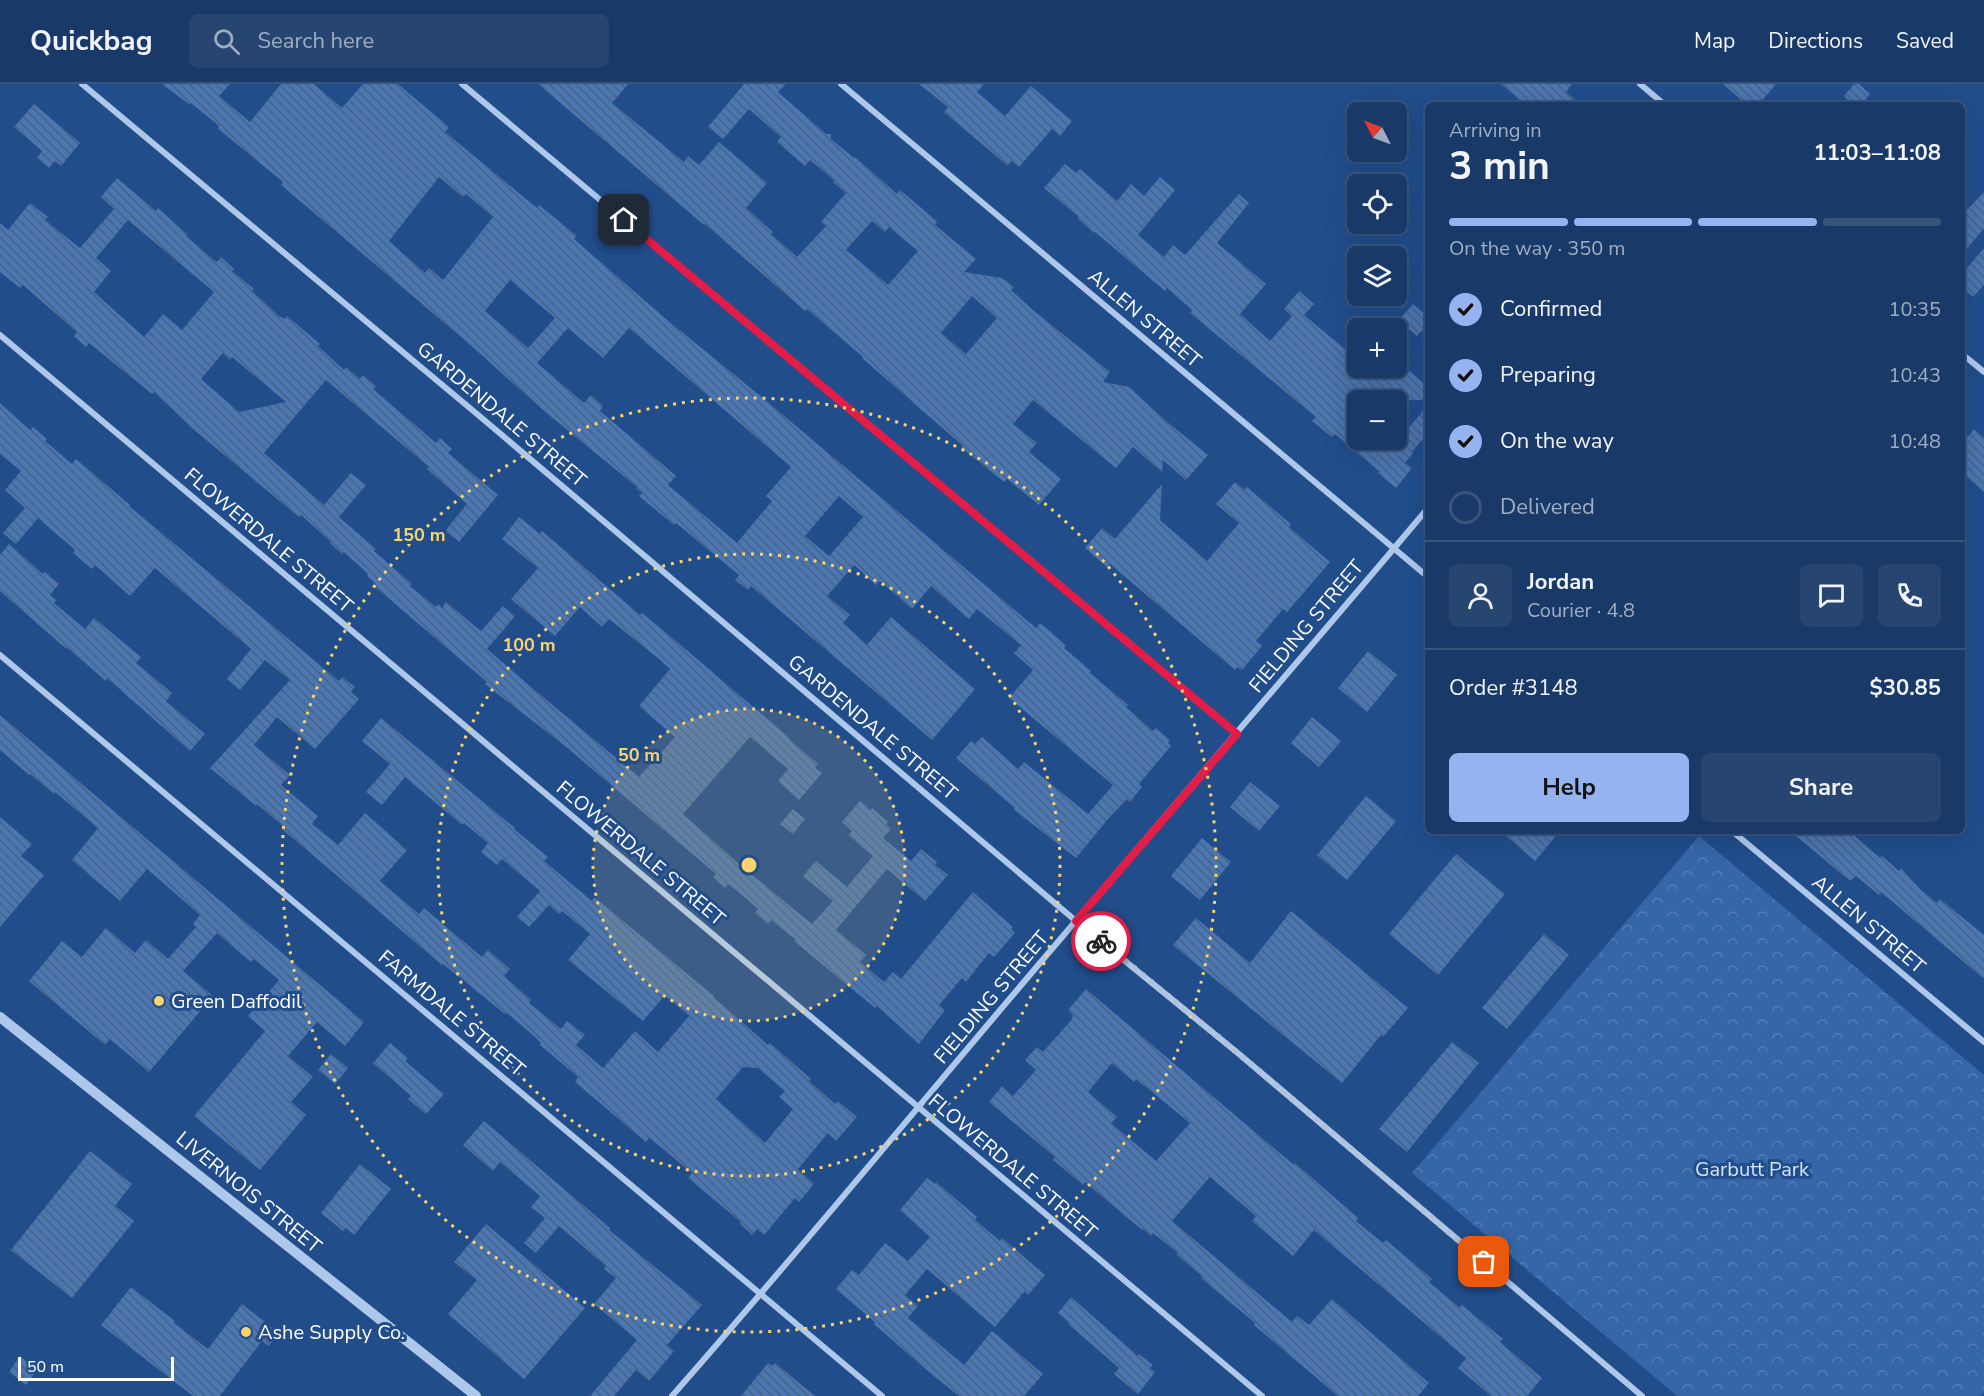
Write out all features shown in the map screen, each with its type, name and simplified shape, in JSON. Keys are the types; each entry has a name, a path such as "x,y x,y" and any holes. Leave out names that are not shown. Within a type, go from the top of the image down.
{"street":[{"name":"GARDENDALE STREET","path":"82,84 495,429 1076,921 1239,1054 1642,1396"},
{"path":"462,84 1237,734"},
{"name":"ALLEN STREET","path":"841,84 1425,574"},
{"path":"1640,84 1661,102"},
{"name":"FLOWERDALE STREET","path":"0,335 1262,1396"},
{"path":"1965,356 1984,372"},
{"name":"FIELDING STREET","path":"672,1396 761,1295 1425,512"},
{"name":"FARMDALE STREET","path":"0,655 882,1396"},
{"name":"ALLEN STREET","path":"1736,834 1984,1042"},
{"name":"LIVERNOIS STREET","path":"0,1017 476,1396"}],"green space":[{"name":"Garbutt Park","path":"1699,836 1984,1075 1984,1392 1981,1396 1677,1396 1412,1173"}],"building":[{"path":"162,84 230,84 219,96 250,122 281,84 314,84 342,108 363,84 398,84 449,127 445,132 537,208 539,205 577,236 574,239 666,319 1036,628 1040,623 1066,645 1064,648 1128,705 1126,707 1153,731 1156,728 1170,740 1168,743 1171,746 1139,784 1142,787 1130,802 1127,799 1076,858 1013,809 1015,808 956,758 971,741 975,744 982,737 1018,769 1024,762 1088,814 1113,785 1009,698 1033,670 1014,653 1021,645 977,609 969,619 931,586 912,609 880,581 876,585 854,565 827,596 850,615 843,623 867,645 891,617 975,689 932,740 751,586 748,590 735,580 739,575 639,496 642,493 637,487 543,410 466,341 281,185 283,182 222,132 219,126 191,103 190,105","holes":["439,177 463,197 466,194 493,217 443,280 429,268 425,273 389,241","510,280 555,318 528,348 485,311","568,328 603,358 629,328 791,467 766,496 772,501 737,543 668,485 676,476 600,411 603,406 591,395 584,403 537,363","839,496 863,517 829,556 805,536"]},
{"path":"538,84 628,84 612,103 684,162 688,156 699,165 719,142 767,183 746,208 797,257 826,226 821,222 846,193 810,160 805,166 777,142 781,137 749,109 723,139 708,127 744,84 786,84 778,92 826,134 831,134 831,139 897,194 900,190 918,205 937,222 935,225 976,259 964,272 1002,278 1014,287 1011,290 1034,311 1110,372 1103,382 1129,387 1208,455 1186,480 1163,460 1162,472 1133,447 1116,468 1033,400 1013,424 1037,443 1029,452 1061,479 1039,505 1007,479 1004,482 962,448 963,446 863,357","holes":["872,221 885,232 889,227 918,251 888,285 846,250","972,296 997,318 966,354 941,333"]},
{"path":"919,84 984,84 977,92 1005,116 1031,86 1072,121 1060,136 1052,129 1019,167 1011,161 1008,166 944,112 948,107"},
{"path":"1501,84 1572,84 1566,92 1578,102 1522,102"},
{"path":"1723,84 1776,84 1761,102 1744,102"},
{"path":"1854,84 1859,84 1870,94 1863,102 1850,102 1844,96"},
{"path":"34,104 80,143 61,166 55,161 49,168 37,158 42,151 14,127"},
{"path":"1065,164 1076,173 1080,169 1117,201 1131,184 1144,196 1160,177 1175,190 1138,235 1164,257 1173,245 1185,255 1239,194 1249,203 1217,243 1266,284 1240,314 1270,341 1292,316 1284,309 1299,291 1314,304 1304,315 1347,351 1347,378 1378,378 1382,381 1385,378 1407,378 1407,369 1425,384 1425,400 1407,400 1407,390 1347,390 1347,444 1335,434 1332,437 1312,421 1316,417 1190,313 1192,310 1167,288 1165,291 1094,233 1077,218 1079,217 1044,188"},
{"path":"117,178 156,211 158,208 215,261 217,262 221,257 234,269 232,271 254,289 252,291 279,316 285,319 287,316 320,344 318,346 344,370 346,367 360,379 363,375 376,386 373,389 436,443 440,438 452,449 448,453 498,495 459,542 445,531 467,504 427,469 429,467 326,380 264,453 324,505 351,473 366,485 339,517 376,549 374,551 412,584 410,586 436,607 438,604 442,608 446,602 481,631 503,606 515,616 487,649 639,777 675,737 639,706 670,669 609,619 602,627 580,607 555,636 511,599 538,568 502,539 519,517 540,534 542,531 640,615 642,613 818,764 815,768 822,773 799,800 778,781 788,769 750,737 683,814 812,924 833,901 803,876 816,861 847,887 873,856 848,835 852,831 842,822 860,801 888,822 886,824 891,829 883,838 911,861 921,849 937,862 935,865 948,875 925,901 887,869 836,930 866,955 860,962 884,982 893,972 901,979 973,892 1013,927 1011,929 1015,933 994,957 989,953 966,982 962,978 939,1005 945,1010 919,1044 877,1006 875,1008 771,920 768,924 755,913 758,909 735,889 728,884 725,888 713,877 716,874 565,746 485,684 487,682 374,586 376,584 367,576 368,574 344,552 342,554 301,515 299,517 193,429 154,392 152,394 89,343 86,347 74,336 77,332 23,285 20,288 0,272 0,223 8,230 30,203 48,217 45,220 80,248 114,209 101,197","holes":["128,220 214,292 182,330 163,314 144,337 94,292 111,271 96,258","223,353 230,360 232,357 286,402 239,412 201,379"]},
{"path":"1984,192 1984,228 1965,251 1965,212"},
{"path":"1984,248 1984,285 1973,297 1965,290 1965,270"},
{"path":"1413,304 1425,314 1425,327 1417,336 1407,327 1407,318 1401,318"},
{"path":"0,403 30,430 33,427 47,439 45,441 72,464 76,459 339,681 342,677 355,687 351,692 359,699 315,749 277,717 254,745 290,775 281,785 318,816 312,824 338,845 365,813 407,850 380,881 419,914 424,908 482,957 488,950 510,969 504,976 531,1000 529,1003 561,1029 567,1021 585,1035 576,1045 603,1068 635,1031 658,1052 689,1016 665,995 643,1021 568,960 590,934 562,911 559,914 549,905 529,927 517,917 540,891 502,859 497,865 481,852 488,843 464,823 462,825 405,777 382,805 366,792 390,764 362,741 381,718 515,828 548,857 544,861 592,901 594,897 714,996 768,1045 770,1043 811,1079 809,1081 835,1104 838,1101 857,1117 836,1141 828,1133 798,1169 814,1184 799,1202 795,1198 764,1235 757,1229 752,1235 740,1224 741,1222 688,1178 692,1173 651,1139 649,1138 646,1142 575,1082 578,1077 540,1045 541,1043 534,1036 442,965 282,829 284,827 257,804 256,806 210,768 290,680 265,660 240,690 227,679 251,649 155,568 130,596 95,565 92,569 73,553 75,550 38,518 16,544 3,533 25,508 5,490 21,471 0,454","holes":["743,1067 758,1068 785,1091 779,1097 793,1109 765,1143 716,1099"]},
{"path":"1425,408 1425,437 1405,463 1412,468 1396,488 1378,473 1380,472 1354,450 1407,450 1407,430"},
{"path":"1974,429 1984,438 1984,492 1965,476 1965,440"},
{"path":"1235,482 1245,490 1247,487 1291,524 1289,527 1330,562 1287,612 1283,609 1256,641 1262,646 1242,670 1237,667 1235,670 1110,564 1107,567 1085,548 1102,528 1115,539 1162,484 1160,520 1207,561 1239,523 1216,504"},
{"path":"9,544 43,574 45,572 59,584 50,595 56,600 54,603 85,629 94,618 141,657 136,663 172,693 166,701 205,734 190,751 107,678 106,681 0,591 0,555"},
{"path":"1368,651 1397,675 1367,712 1338,688"},
{"path":"0,715 364,1022 345,1046 317,1022 288,1056 313,1077 291,1102 306,1115 260,1170 194,1116 265,1031 248,1016 279,980 254,959 251,962 217,933 183,971 213,996 149,1072 110,1039 105,1045 29,981 62,941 82,957 106,928 135,953 146,940 168,959 196,927 193,924 200,915 147,869 120,901 72,860 98,828 0,750"},
{"path":"1312,717 1341,741 1319,767 1291,743"},
{"path":"1250,782 1280,806 1259,831 1230,807"},
{"path":"1366,796 1396,821 1347,880 1317,855"},
{"path":"793,809 805,819 793,834 780,824"},
{"path":"0,817 32,844 21,856 44,875 0,927"},
{"path":"1504,834 1558,834 1535,861"},
{"path":"1794,834 1852,834 1880,858 1882,856 1899,871 1901,868 1921,890 1937,903 1940,899 1984,935 1984,979 1881,892 1879,895 1856,876 1850,881"},
{"path":"1202,838 1231,862 1200,900 1171,876"},
{"path":"1456,854 1505,894 1438,975 1389,934"},
{"path":"1291,911 1408,1008 1383,1037 1381,1035 1342,1083 1173,945 1196,918 1250,963"},
{"path":"1544,934 1569,955 1507,1029 1482,1008"},
{"path":"1086,989 1294,1165 1295,1163 1358,1218 1356,1221 1383,1243 1386,1240 1432,1279 1429,1282 1460,1308 1462,1305 1503,1339 1500,1342 1542,1378 1527,1396 1491,1396 1458,1368 1466,1358 1314,1230 1293,1256 1252,1221 1256,1216 1210,1177 1172,1221 1292,1322 1297,1316 1309,1325 1332,1299 1429,1383 1418,1396 1338,1396 1201,1278 1202,1276 1176,1254 1178,1253 1153,1233 1151,1236 1142,1230 1085,1182 1083,1185 1053,1160 1055,1157 989,1102 1002,1086 1013,1096 1036,1070 1025,1060 1037,1047 1043,1052 1072,1019 1073,1015 1068,1010","holes":["1112,1063 1134,1082 1136,1079 1190,1123 1156,1161 1111,1123 1117,1117 1088,1092"]},
{"path":"1452,1042 1479,1063 1407,1152 1379,1129"},
{"path":"390,1043 408,1058 405,1061 444,1094 426,1114 408,1099 411,1096 373,1063"},
{"path":"331,1054 348,1068 335,1084 318,1070"},
{"path":"484,1121 610,1228 609,1230 702,1305 667,1345 674,1351 649,1381 636,1370 614,1396 590,1396 637,1340 594,1304 616,1278 604,1269 606,1266 559,1226 536,1253 524,1243 545,1218 531,1207 540,1196 500,1162 493,1171 463,1145"},
{"path":"90,1151 132,1184 115,1206 134,1221 72,1298 11,1250"},
{"path":"360,1164 391,1189 354,1235 346,1228 343,1231 321,1213"},
{"path":"927,1178 935,1184 936,1182 977,1217 975,1220 1000,1241 1002,1238 1045,1275 1028,1295 1025,1291 995,1327 927,1269 905,1295 918,1306 908,1318 964,1365 992,1331 1043,1374 1024,1396 959,1396 836,1289 852,1270 859,1275 885,1243 908,1261 930,1237 900,1210"},
{"path":"486,1224 585,1308 524,1379 448,1314 477,1280 454,1262"},
{"path":"131,1287 208,1349 242,1304 279,1333 269,1346 262,1341 220,1396 193,1396 101,1325"},
{"path":"1071,1297 1138,1356 1139,1354 1153,1365 1150,1368 1155,1372 1138,1394 1114,1374 1119,1368 1058,1313"},
{"path":"20,1356 37,1370 26,1385 9,1372"},
{"path":"768,1363 772,1366 775,1363 815,1396 741,1396"}],"way so far":[{"path":"1101,941 1239,1054 1484,1262"}],"place":[{"name":"Green Daffodil","path":"159,1001"},
{"name":"Ashe Supply Co.","path":"246,1332"}],"route":[{"path":"624,220 1237,734 1076,921 1101,941"}]}
